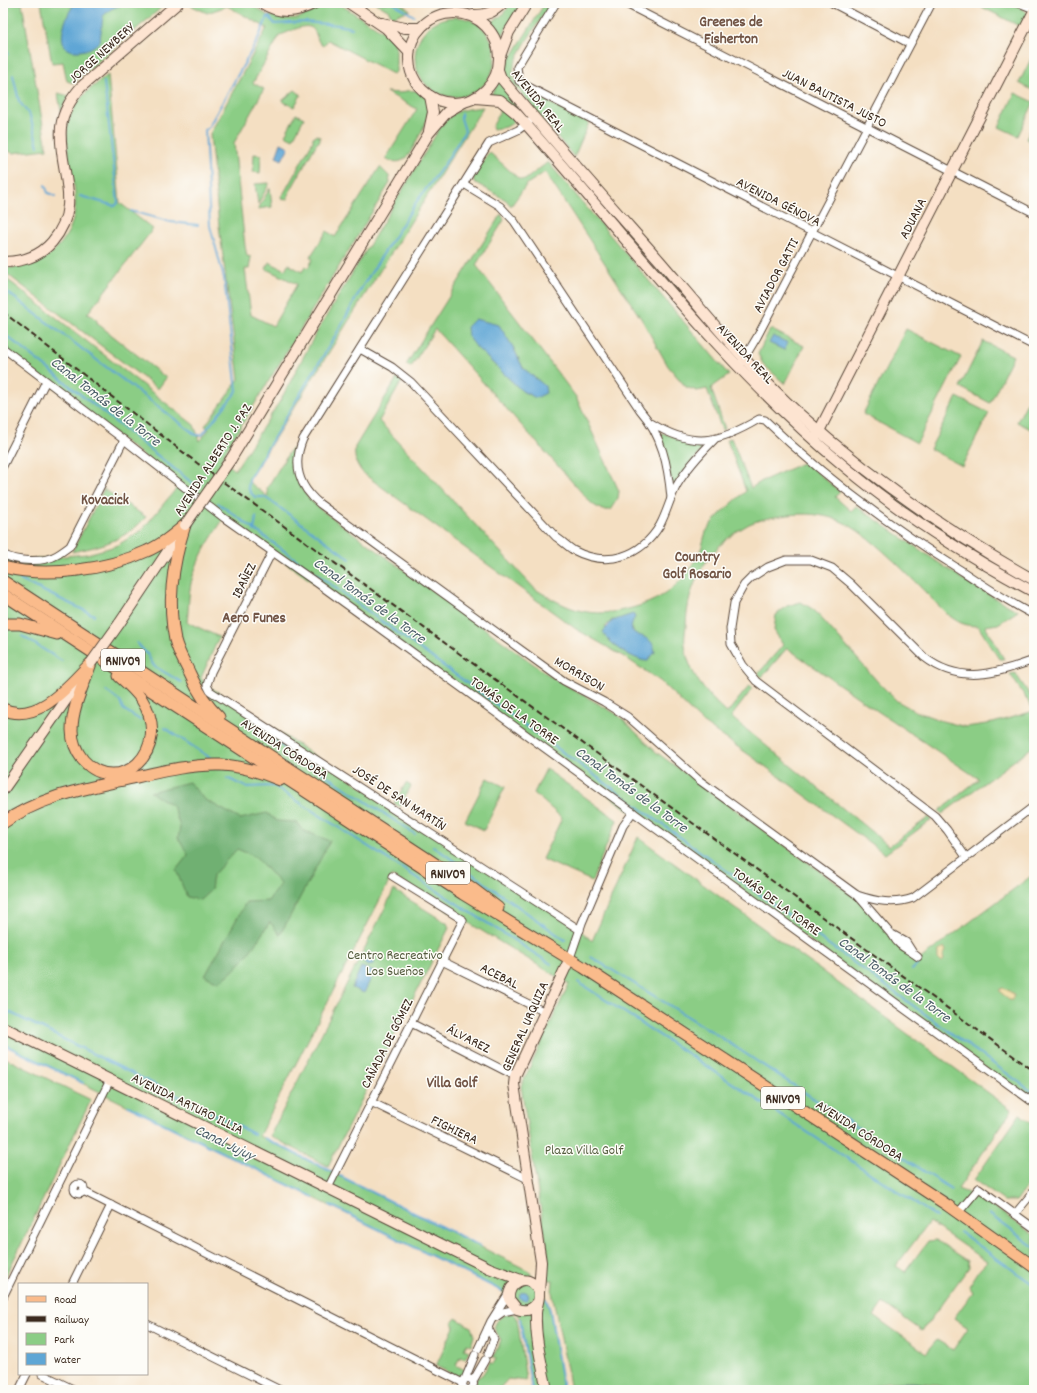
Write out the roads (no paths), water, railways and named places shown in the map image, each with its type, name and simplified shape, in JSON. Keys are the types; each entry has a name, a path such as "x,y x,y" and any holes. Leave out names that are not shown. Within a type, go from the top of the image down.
{"main road":[{"name":"JORGE NEWBERY","path":"3,262 21,260 37,254 56,237 64,222 69,197 61,127 70,102 81,87 178,3"},
{"path":"262,3 283,12 304,9 316,3"},
{"path":"349,3 377,21 394,35 409,52"},
{"path":"503,3 496,10 486,15 472,15 452,12 438,15 420,28 412,39 409,52 409,61 414,78 418,85 430,96 441,101 453,103 464,102 475,98 487,89 498,70 500,56 515,21 527,3"},
{"name":"ADUANA","path":"815,441 1033,14"},
{"path":"472,15 481,20 494,36 500,56"},
{"path":"377,21 405,28 420,28"},
{"name":"AVENIDA REAL","path":"498,70 501,78 530,121 739,367 782,411 844,467 926,528 995,571 1034,592"},
{"name":"AVENIDA ALBERTO J. PAZ","path":"429,133 433,112 430,96"},
{"name":"AVENIDA REAL","path":"475,98 500,100 530,121 744,358 819,431 892,490 931,518 989,555 1034,580"},
{"name":"AVENIDA ALBERTO J. PAZ","path":"3,790 119,624 231,459 429,133 447,112 464,102"},
{"path":"3,567 20,571 47,573 120,562 153,548 185,525"},
{"path":"185,525 175,561 172,592 176,641 195,686 210,709 243,739"},
{"name":"AVENIDA CÓRDOBA","path":"3,581 469,886 547,943"},
{"name":"AVENIDA CÓRDOBA","path":"3,594 463,894 570,958 958,1212 1034,1267"},
{"path":"3,624 34,627 75,641"},
{"path":"91,663 73,715 72,733 75,748 86,763 101,772 109,773 125,771 139,763 149,748 152,729 150,716 142,699 103,659"},
{"path":"3,709 19,713 31,712 42,706 68,686 91,663"},
{"path":"3,823 40,802 71,791 199,765 244,768 299,787"},
{"name":"GENERAL URQUIZA","path":"546,1390 537,1336 536,1312 541,1264 514,1084 516,1076 570,958"},
{"name":"AVENIDA ARTURO ILLIA","path":"3,1027 489,1268 523,1280"},
{"path":"523,1280 534,1284 538,1298 531,1309 519,1310 510,1303 509,1293 514,1284 523,1280 533,1276 541,1264"},
{"name":"AVENIDA ARTURO ILLIA","path":"489,1268 503,1279 509,1293"},
{"name":"GENERAL URQUIZA","path":"519,1310 531,1322 537,1336"}],"street":[{"name":"AVENIDA GÉNOVA","path":"556,3 520,60 517,67 519,81 1034,346"},
{"name":"JUAN BAUTISTA JUSTO","path":"624,3 1034,214"},
{"path":"832,3 910,44"},
{"name":"AVIADOR GATTI","path":"739,367 812,232 932,3"},
{"path":"1019,3 1033,14"},
{"path":"530,121 489,143 360,349 392,366 411,382 556,537 573,550 600,558 616,559 630,554 646,544 660,524 671,498 685,473 714,440"},
{"path":"464,184 500,206 510,217 640,410 651,423 665,457 671,498"},
{"name":"MORRISON","path":"360,349 303,439 297,457 298,470 306,491 320,504 558,676 628,717 699,780 857,894 877,902 904,901 913,898 966,857"},
{"name":"TOMÁS DE LA TORRE","path":"4,351 124,440 224,518 1034,1103"},
{"path":"3,466 46,381"},
{"path":"651,423 678,437 692,440 714,440 760,419 765,420 844,488 884,519 932,552 1034,615"},
{"path":"3,554 10,558 35,561 56,556 70,546 124,440"},
{"name":"IBAÑEZ","path":"207,685 211,672 272,552"},
{"path":"1034,660 998,671 978,674 962,674 937,667 924,658 851,584 832,568 811,560 786,560 768,567 744,585 734,603 730,629 731,644 743,665 756,681 935,816 948,830 966,857 1034,806"},
{"name":"JOSÉ DE SAN MARTÍN","path":"207,685 210,691 217,696 580,930"},
{"name":"GENERAL URQUIZA","path":"570,958 623,826 633,812"},
{"name":"CAÑADA DE GÓMEZ","path":"328,1188 463,920 392,876"},
{"name":"MORRISON","path":"857,894 874,917 893,936 901,938 906,942 916,955"},
{"path":"874,917 877,902"},
{"name":"ACEBAL","path":"442,961 545,1012"},
{"name":"ÁLVAREZ","path":"411,1023 516,1076"},
{"path":"3,1297 110,1080"},
{"name":"FIGHIERA","path":"371,1102 528,1179"},
{"path":"958,1212 979,1188 1034,1228"},
{"path":"83,1191 467,1387"},
{"path":"1015,1214 1034,1191"},
{"path":"72,1283 111,1205"},
{"path":"467,1387 477,1352 490,1324 509,1293"},
{"path":"490,1324 503,1312 519,1310"},
{"path":"148,1324 280,1390"},
{"path":"467,1387 487,1357 494,1339 490,1324"},
{"path":"473,1363 481,1367"},
{"path":"19,1390 26,1375"},
{"path":"44,1375 75,1390"}],"water":[{"path":"75,3 126,3 111,9 103,16 100,41 91,48 80,51 71,50 65,47 62,33 67,17"},
{"path":"281,143 289,147 282,160 276,157"},
{"path":"475,319 499,325 513,347 523,368 545,386 546,393 536,398 522,391 477,348 468,336 467,327"},
{"path":"773,336 788,343 784,350 769,343"},
{"path":"633,614 635,617 631,628 633,632 644,637 653,645 655,652 648,661 637,658 623,651 610,641 603,632 612,621"},
{"path":"367,956 371,956 374,961 371,966 367,966 364,963 364,959"},
{"path":"361,967 374,972 364,993 352,988"},
{"path":"524,1291 529,1296 524,1301 519,1296"},
{"path":"896,1383 917,1383 945,1390 866,1390"}],"waterway":[{"path":"393,3 414,16"},
{"path":"3,289 196,435 202,435 237,391 224,278 210,226 205,130 208,128 257,41 268,16 275,24 305,22 338,25 352,28"},
{"path":"3,37 8,54"},
{"path":"13,75 19,101 30,116 38,146"},
{"path":"80,196 115,206 118,203 104,82"},
{"path":"350,559 272,502 264,497 255,497 249,490 249,480 340,328 362,287 417,201 444,165 465,131 461,114"},
{"path":"45,185 48,193 55,196"},
{"path":"131,211 171,222 198,225"},
{"name":"Canal Tomás de la Torre","path":"3,333 196,486"},
{"name":"Canal Tomás de la Torre","path":"218,503 1034,1093"},
{"path":"254,531 256,517"},
{"path":"20,580 94,615"},
{"path":"22,636 62,661"},
{"path":"137,643 147,654 154,666 181,682"},
{"path":"106,691 120,701 123,709 140,720"},
{"path":"253,727 415,834"},
{"path":"165,728 212,759"},
{"path":"227,778 246,787 274,786 551,964"},
{"path":"433,846 565,940"},
{"path":"591,957 708,1029 951,1189"},
{"path":"912,970 919,963"},
{"path":"578,982 937,1217"},
{"path":"3,1009 254,1134"},
{"name":"Canal Jujuy","path":"3,1044 83,1083"},
{"name":"Canal Jujuy","path":"128,1106 313,1197"},
{"path":"264,1138 332,1172"},
{"path":"340,1176 480,1246"},
{"name":"Canal Jujuy","path":"330,1205 502,1291"},
{"path":"989,1214 1034,1247"},
{"path":"960,1232 1034,1285"},
{"path":"546,1299 550,1310 563,1390"},
{"name":"Canal Jujuy","path":"520,1319 532,1390"}],"railway":[{"path":"3,312 197,463 1034,1071"}],"district":[{"name":"Greenes de Fisherton","path":"731,30"},
{"name":"Kovacick","path":"105,499"},
{"name":"Country Golf Rosario","path":"697,564"},
{"name":"Aero Funes","path":"254,617"},
{"name":"Villa Golf","path":"452,1082"}],"park label":[{"name":"Centro Recreativo Los Sueños","path":"395,962"},
{"name":"Plaza Villa Golf","path":"584,1149"}]}
